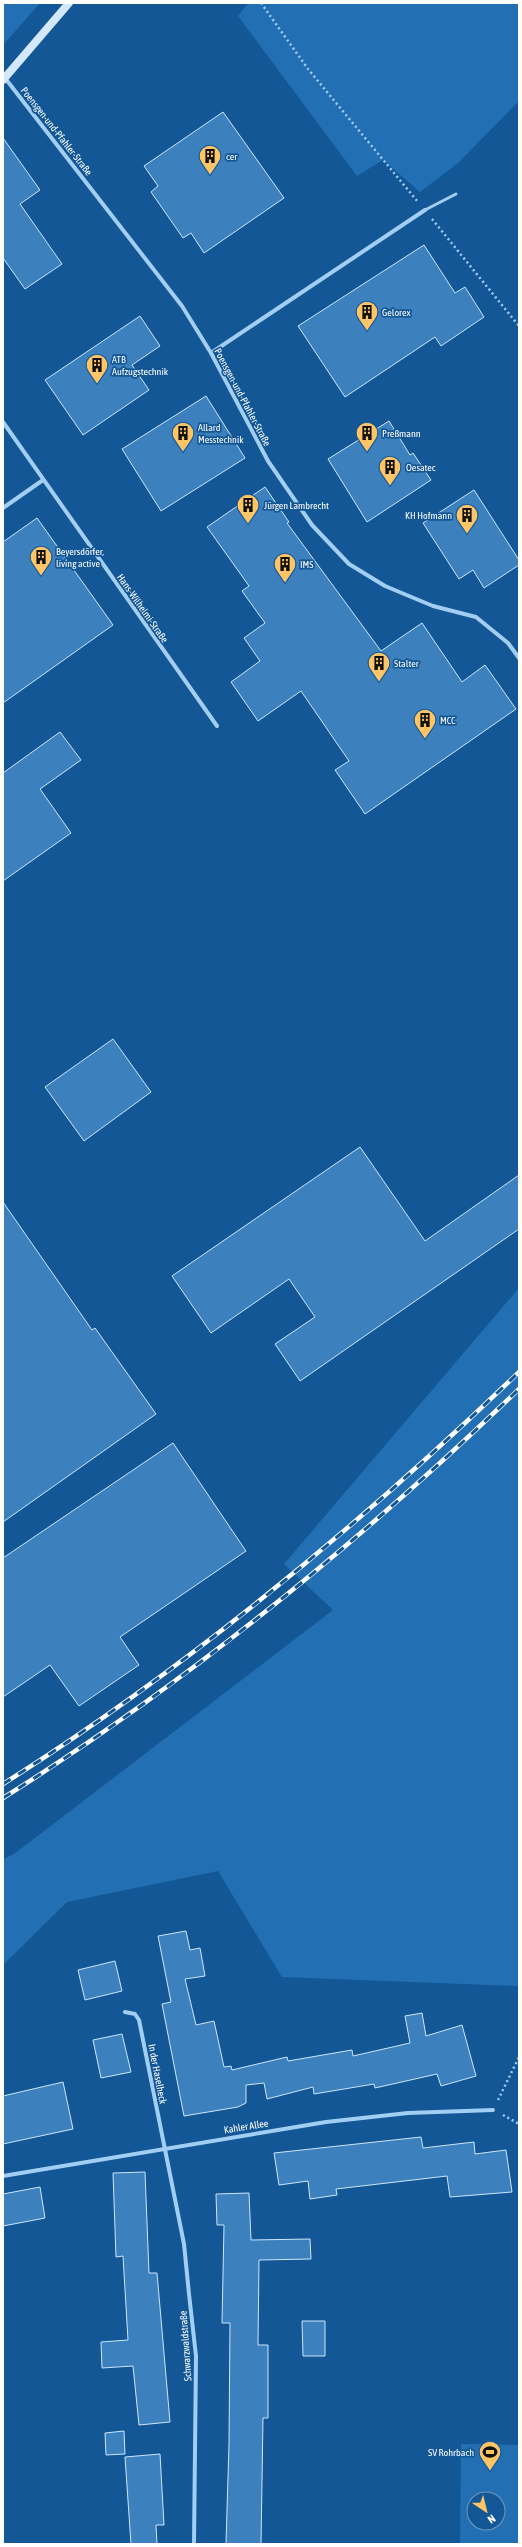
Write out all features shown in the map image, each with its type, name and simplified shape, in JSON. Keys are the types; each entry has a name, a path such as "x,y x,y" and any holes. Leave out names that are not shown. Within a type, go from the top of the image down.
{"street":[{"path":"4,79 69,3"},
{"name":"Poensgen-und-Pfahler-Straße","path":"4,79 182,306 211,353 268,461 312,524 349,564 385,586 434,606 476,617 508,643 519,658"},
{"path":"211,353 425,210"},
{"name":"Hans-Wilhelmi-Straße","path":"3,422 217,726"},
{"path":"3,508 43,480"},
{"name":"In der Haselheck","path":"125,2012 135,2014 139,2020 165,2149"},
{"name":"Kahler Allee","path":"3,2176 326,2122 408,2114 493,2110"},
{"name":"Schwarzwaldstraße","path":"165,2149 184,2244 196,2356 194,2544"}],"lane":[{"path":"425,210 456,194"}],"path":[{"path":"261,3 308,69 519,326"},
{"path":"519,2057 493,2110 519,2124"}],"shaded area":[{"path":"3,3 40,3 3,45"},
{"path":"248,3 519,3 519,101 458,163 420,192 383,160 357,176 238,16"},
{"path":"519,1288 519,1986 282,1977 218,1871 67,1902 3,1965 3,1859 14,1854 333,1610 284,1564"},
{"name":"SV Rohrbach","path":"461,2444 519,2445 519,2544 460,2544"}],"building":[{"name":"cer","path":"223,112 284,198 204,253 191,233 183,238 151,192 158,186 144,166"},
{"path":"3,138 40,190 20,204 62,264 25,289 3,258"},
{"name":"Gelorex","path":"424,245 455,293 465,287 484,317 441,346 435,337 345,397 298,326"},
{"name":"ATB Aufzugstechnik","path":"140,316 160,346 132,365 149,390 83,435 45,380"},
{"name":"Allard Messtechnik","path":"206,396 245,458 161,511 122,449"},
{"path":"389,421 410,455 413,453 431,480 367,522 328,459"},
{"path":"265,487 289,522 287,523 381,651 422,623 462,682 485,665 516,709 365,814 335,770 349,761 301,691 258,721 231,682 260,661 244,638 265,623 242,591 249,586 207,527"},
{"name":"KH Hofmann","path":"474,490 519,560 519,565 484,588 473,570 459,579 423,523"},
{"name":"Beyersdörfer, living active","path":"37,518 113,625 3,703 3,542"},
{"path":"60,732 81,760 40,789 71,833 3,881 3,773"},
{"path":"113,1039 151,1092 84,1141 45,1087"},
{"path":"360,1147 425,1241 519,1175 519,1229 300,1381 275,1344 315,1317 289,1279 211,1333 172,1276"},
{"path":"3,1202 92,1330 95,1328 156,1414 3,1522"},
{"path":"173,1443 246,1551 120,1637 139,1665 79,1706 50,1665 3,1697 3,1558"},
{"path":"186,1931 190,1950 200,1948 205,1976 185,1979 196,2025 214,2021 224,2067 231,2066 232,2070 287,2057 288,2061 352,2050 353,2056 410,2043 405,2016 422,2013 426,2036 462,2025 476,2076 441,2086 437,2074 375,2088 374,2084 314,2094 313,2087 267,2099 264,2083 246,2085 246,2103 238,2107 184,2116 162,2004 171,2002 158,1936"},
{"path":"115,1961 122,1991 85,2000 78,1970"},
{"path":"122,2034 131,2072 101,2078 93,2040"},
{"path":"63,2082 73,2129 3,2144 3,2096"},
{"path":"421,2137 423,2148 474,2142 475,2154 506,2150 512,2192 450,2197 447,2176 336,2189 337,2195 310,2199 308,2181 279,2185 274,2153"},
{"path":"145,2172 149,2273 157,2273 170,2422 139,2425 133,2366 102,2368 101,2342 128,2340 123,2256 116,2257 113,2173"},
{"path":"40,2187 45,2218 3,2226 3,2194"},
{"path":"249,2193 251,2240 310,2239 311,2259 259,2260 258,2345 268,2345 268,2418 263,2418 261,2544 226,2544 230,2323 222,2323 224,2225 217,2225 216,2194"},
{"path":"302,2321 325,2321 325,2356 303,2356"},
{"path":"124,2431 125,2454 106,2455 105,2433"},
{"path":"160,2454 164,2525 156,2525 157,2544 131,2544 125,2457"}],"railway":[{"path":"3,1784 72,1739 140,1691 207,1642 272,1591 398,1484 519,1372"},
{"path":"3,1798 140,1706 207,1658 272,1607 398,1501 519,1389"}],"place":[{"name":"cer","path":"210,176"},
{"name":"Gelorex","path":"367,332"},
{"name":"ATB Aufzugstechnik","path":"97,384"},
{"name":"Allard Messtechnik","path":"183,452"},
{"name":"Preßmann","path":"367,452"},
{"name":"Oesatec","path":"390,486"},
{"name":"Jürgen Lambrecht","path":"248,524"},
{"name":"KH Hofmann","path":"467,534"},
{"name":"Beyersdörfer, living active","path":"41,576"},
{"name":"IMS","path":"285,584"},
{"name":"Stalter","path":"379,682"},
{"name":"MCC","path":"425,740"},
{"name":"SV Rohrbach","path":"490,2472"}]}
